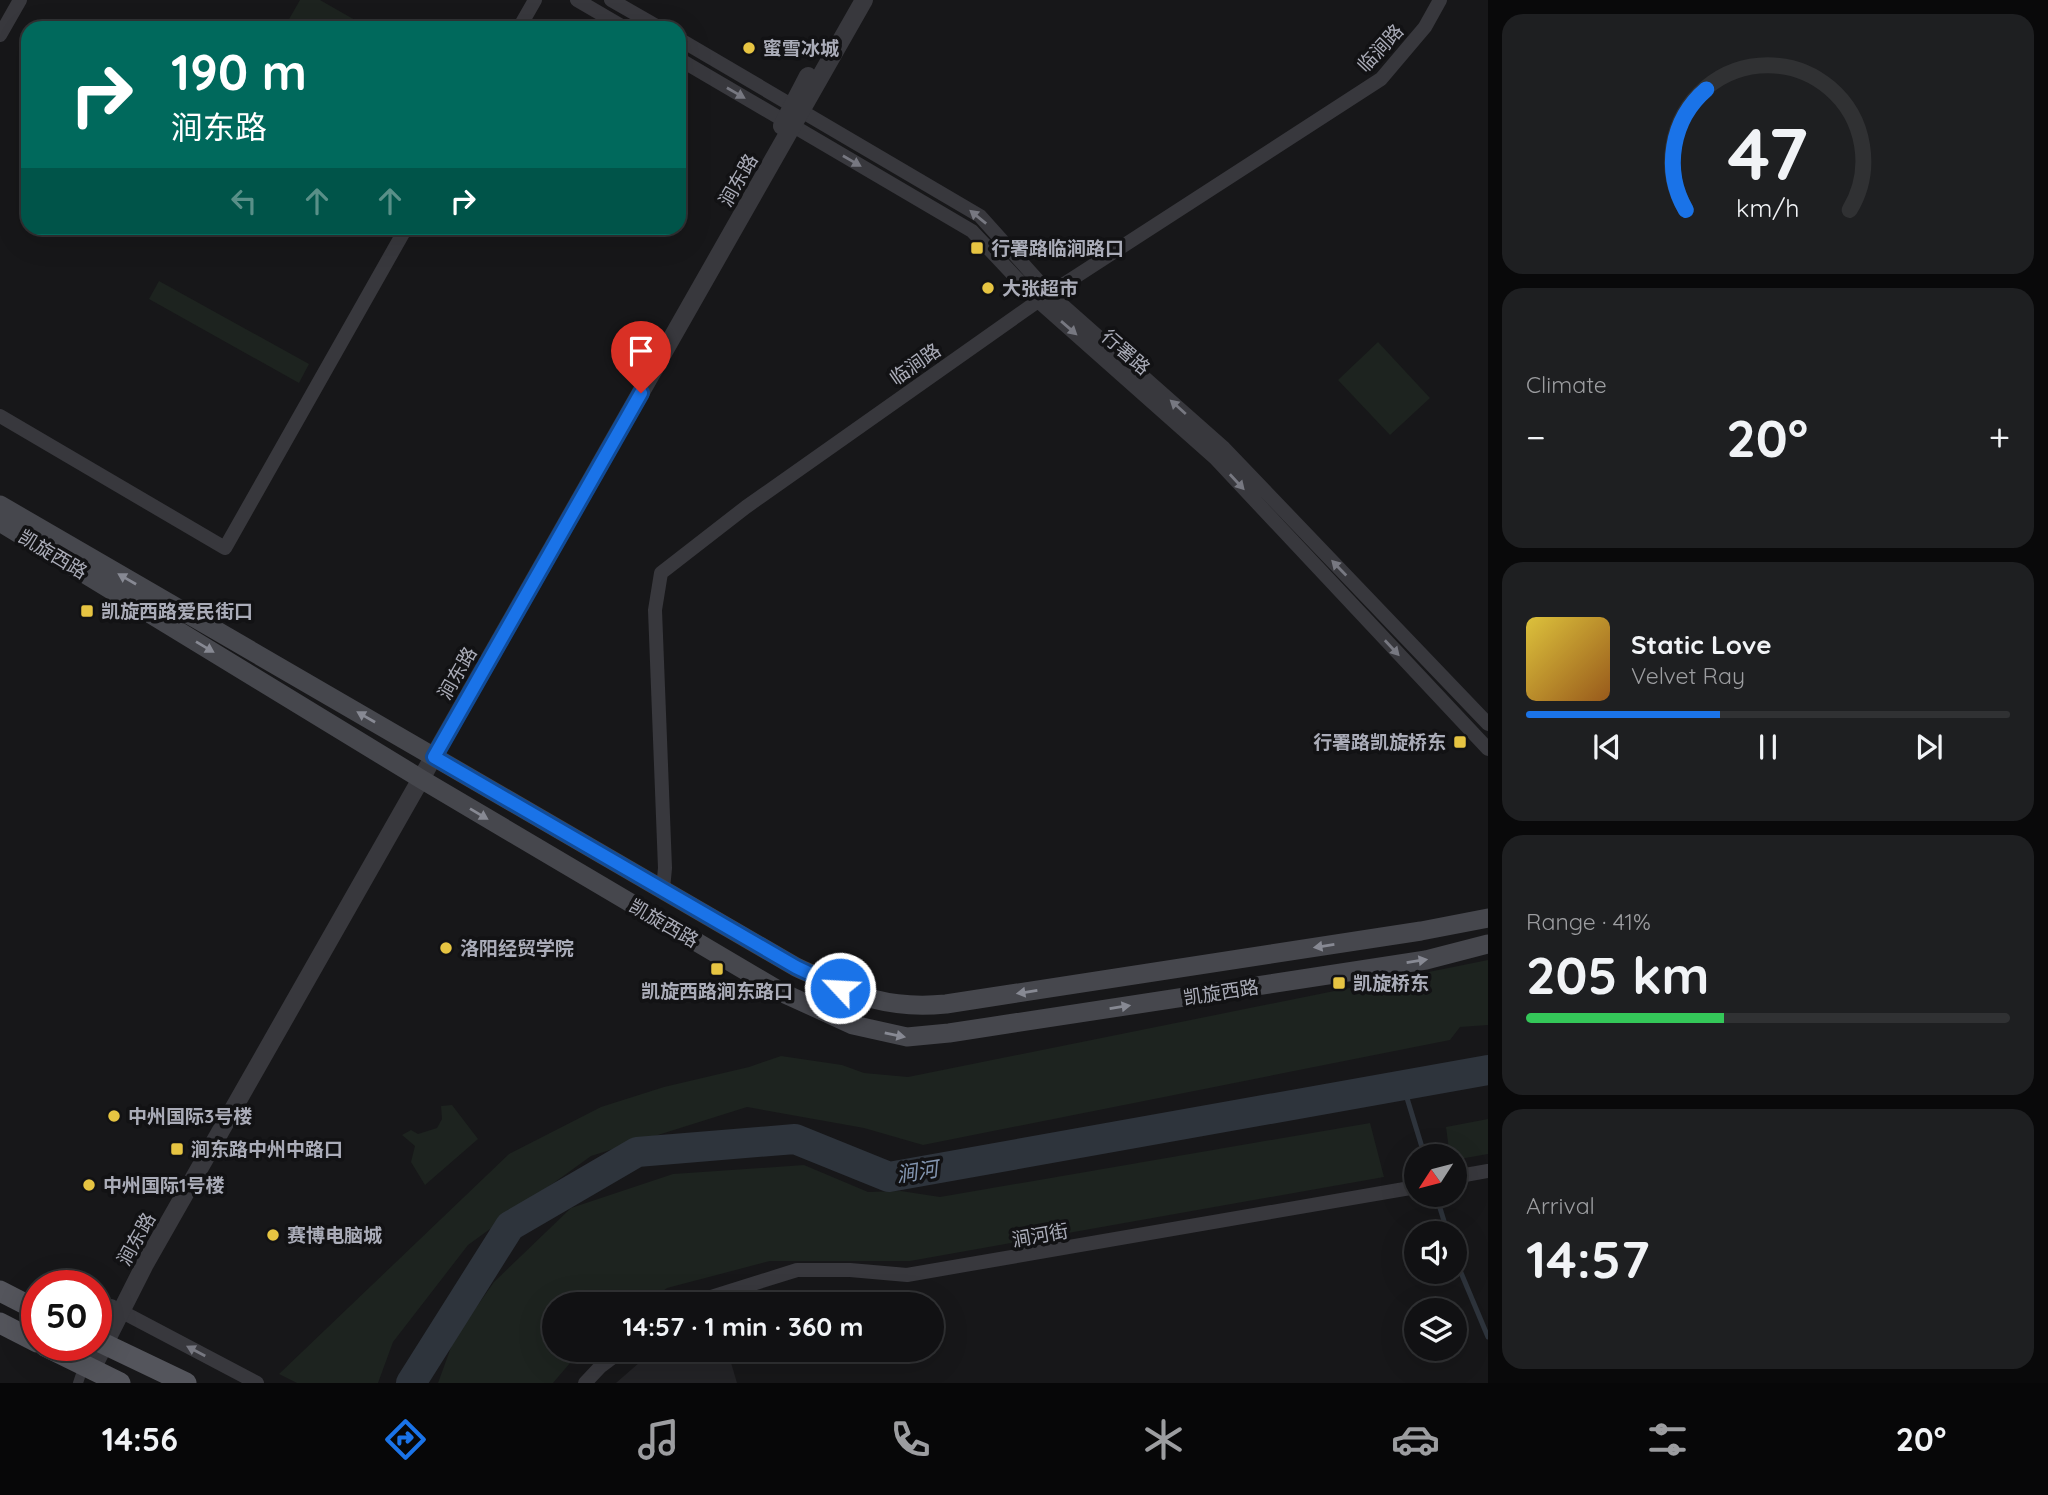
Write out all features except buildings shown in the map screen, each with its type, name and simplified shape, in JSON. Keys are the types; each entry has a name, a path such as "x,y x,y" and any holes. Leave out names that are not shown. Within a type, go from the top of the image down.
{"main road":[{"name":"凯旋西路","path":"0,505 796,967 862,998 909,1008 1421,931 1488,918"},
{"name":"凯旋西路","path":"0,522 417,777 783,993 853,1025 907,1037 1426,960 1488,944"},
{"path":"0,1292 21,1302"},
{"path":"0,1323 21,1334"},
{"path":"94,1361 120,1383"},
{"path":"102,1361 186,1383"}],"street":[{"path":"0,35 20,0"},
{"path":"523,21 536,0"},
{"path":"578,0 613,21"},
{"path":"611,0 648,21"},
{"name":"涧东路","path":"112,1317 789,124 850,0"},
{"name":"涧东路","path":"798,107 864,0"},
{"name":"临涧路","path":"663,889 665,869 656,610 661,573 746,507 1044,297 1381,79 1425,27 1440,0"},
{"name":"行署路","path":"686,43 980,216 1044,297 1224,448 1488,724"},
{"name":"行署路","path":"686,63 972,231 1215,458 1488,749"},
{"path":"0,415 225,548 402,235"},
{"path":"1467,1175 1488,1171"},
{"name":"涧河街","path":"727,1292 797,1270 850,1269 907,1275 1404,1191"},
{"path":"116,1309 257,1383"},
{"path":"586,1383 607,1362"}],"shaded area":[{"path":"300,0 320,0 357,21 288,21"},
{"path":"159,281 309,364 299,383 149,299"},
{"path":"1378,342 1430,398 1390,435 1338,380"},
{"path":"1488,960 1488,1025 1460,1027 1450,1040 923,1145 864,1128 747,1107 591,1156 468,1245 393,1342 378,1383 297,1383 279,1374 509,1154 601,1107 781,1056 842,1065 864,1073 908,1077"},
{"path":"452,1105 478,1139 425,1185 411,1162 415,1146 402,1135 411,1130 418,1134 437,1128 442,1119 441,1106"},
{"path":"1488,1119 1488,1154 1467,1158 1467,1144 1448,1144 1446,1127"},
{"path":"1370,1123 1384,1177 910,1261 770,1261 667,1288 662,1292 542,1292 542,1362 571,1362 553,1383 438,1383 454,1339 494,1282 571,1208 673,1174 804,1165 868,1192 901,1191 940,1197"},
{"path":"640,1362 731,1362 737,1383 616,1383"}],"waterway":[{"name":"涧河","path":"411,1383 510,1226 637,1152 795,1139 889,1177 1488,1070"},
{"path":"1403,1085 1421,1144"},
{"path":"1440,1208 1444,1221"},
{"path":"1466,1284 1488,1337"}],"place":[{"name":"蜜雪冰城","path":"749,48"},
{"name":"行署路临涧路口","path":"977,248"},
{"name":"大张超市","path":"988,288"},
{"name":"凯旋西路爱民街口","path":"87,611"},
{"name":"行署路凯旋桥东","path":"1460,742"},
{"name":"洛阳经贸学院","path":"446,948"},
{"name":"凯旋西路涧东路口","path":"717,969"},
{"name":"凯旋桥东","path":"1339,983"},
{"name":"中州国际3号楼","path":"114,1116"},
{"name":"涧东路中州中路口","path":"177,1149"},
{"name":"中州国际1号楼","path":"89,1185"},
{"name":"赛博电脑城","path":"273,1235"}],"route":[{"path":"641,393 434,757 796,967 840,988"}]}
